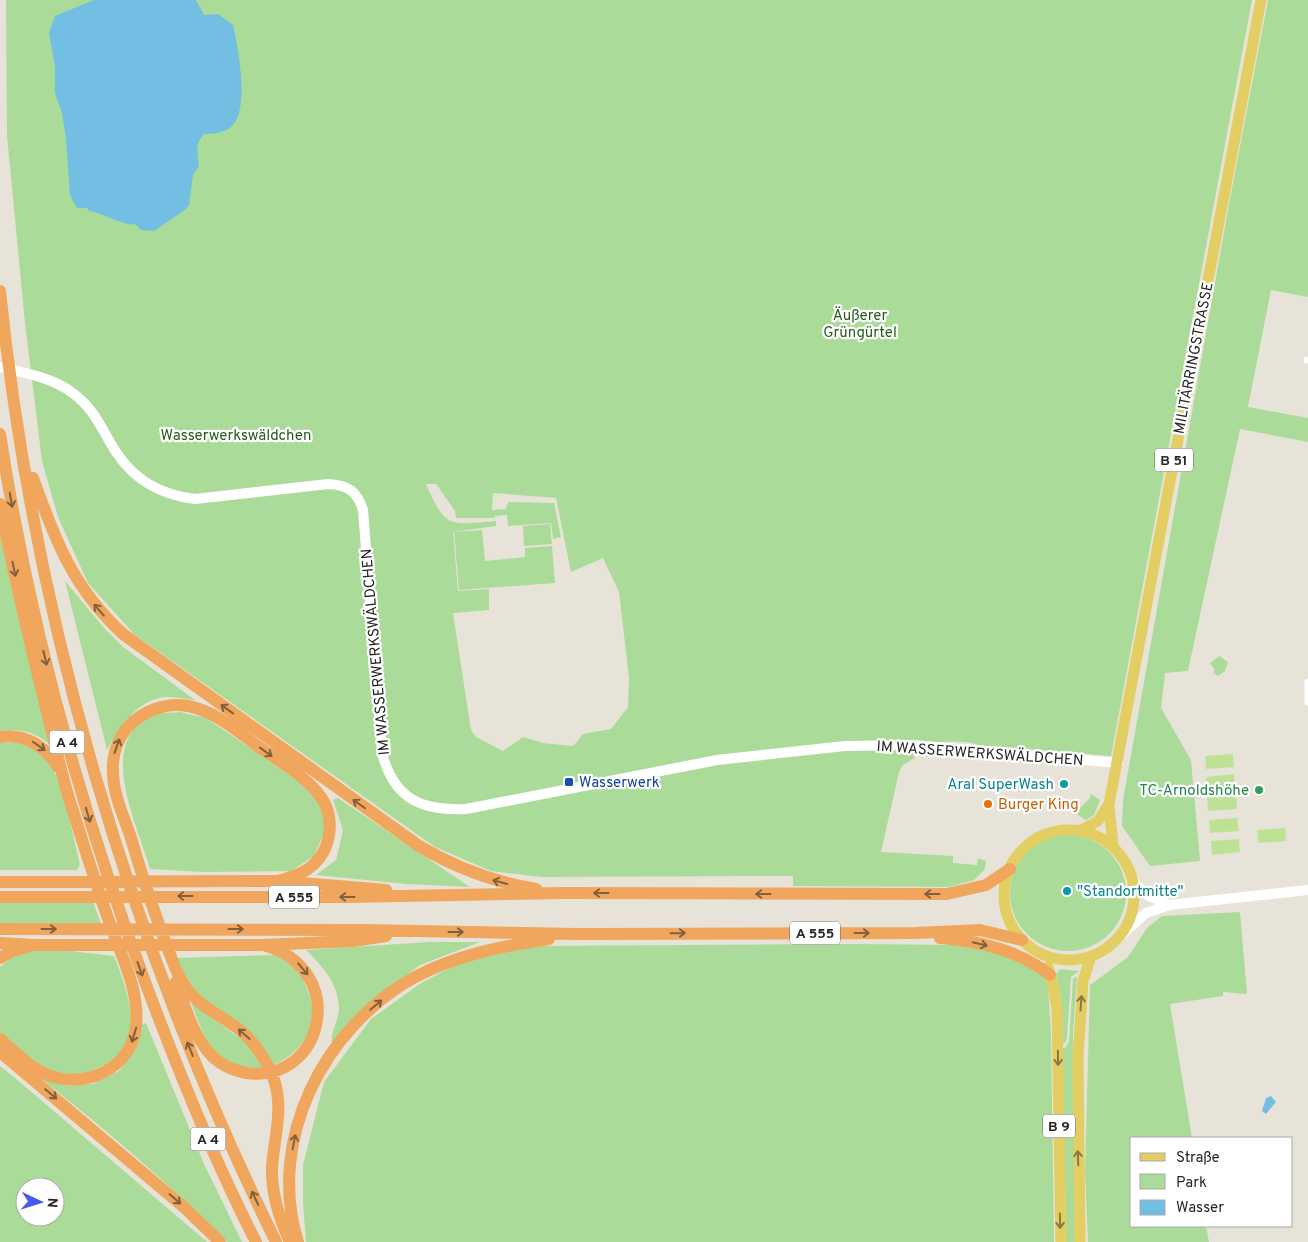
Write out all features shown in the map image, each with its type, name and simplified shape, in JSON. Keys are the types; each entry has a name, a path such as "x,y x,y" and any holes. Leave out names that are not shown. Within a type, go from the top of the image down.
{"highway":[{"name":"A 4","path":"0,291 20,440 41,555 76,707 117,845 163,978 214,1106 276,1242"},
{"name":"A 4","path":"0,434 29,589 63,726 123,922 167,1040 213,1150 256,1242"},
{"path":"20,440 62,557 89,599 123,634 342,792 434,855 465,871 502,882 566,893"},
{"path":"0,504 26,626 64,778 99,891 127,971 136,1007 135,1032 125,1054 103,1074 74,1081 56,1078 37,1070 0,1039"},
{"path":"278,881 308,869 326,848 330,823 326,805 317,791 218,717 204,711 188,706 168,705 150,711 133,722 116,748 113,761 114,782 174,966 194,998 206,1009 244,1033 258,1049 273,1079 278,1103 272,1183 277,1212 290,1242"},
{"path":"76,707 106,779 148,906 194,1029 208,1052 220,1063 249,1073 268,1072 293,1060 306,1048 312,1036 318,1015 314,986 301,966 290,956 263,945"},
{"path":"0,737 15,736 34,742 54,760 64,778"},
{"name":"A 555","path":"0,897 347,897 566,893 959,893 986,886 1010,868"},
{"path":"2,881 278,881 350,886 431,895"},
{"name":"A 555","path":"0,929 364,930 578,934 915,933"},
{"path":"915,933 980,930 1022,940"},
{"path":"0,942 35,945 263,945 353,941 408,932"},
{"path":"915,933 976,943 1018,954 1033,962 1050,975"},
{"path":"298,1242 292,1215 290,1173 300,1118 319,1072 336,1046 358,1020 402,985 453,960 502,946 578,934"},
{"path":"0,958 12,951 35,945"},
{"path":"127,971 167,1040"},
{"path":"0,1052 186,1209 220,1242"}],"main road":[{"name":"MILITÄRRINGSTRASSE","path":"1113,845 1109,804 1261,0"},
{"name":"MILITÄRRINGSTRASSE","path":"1081,830 1098,821 1109,804"},
{"path":"1081,830 1098,836 1113,845 1123,858 1131,879 1132,904 1118,938 1106,949 1091,956 1065,960 1033,949 1022,940 1009,919 1005,902 1005,887 1010,868 1021,852 1040,837 1056,831 1081,830"},
{"name":"B 9","path":"1044,954 1057,1010 1061,1242"},
{"name":"B 9","path":"1080,1242 1078,1057 1083,981 1091,956"}],"street":[{"name":"IM WASSERWERKSWÄLDCHEN","path":"0,367 62,385 80,398 93,412 116,453 131,471 152,487 173,496 195,499 328,484 342,485 355,494 363,510 382,754 392,780 408,798 433,809 466,809 717,760 845,746 912,745 1118,763"},
{"path":"1308,682 1308,702"},
{"path":"1131,879 1147,895 1169,905"},
{"path":"1118,938 1146,913 1169,905 1308,890"}],"green space":[{"name":"Äußerer Grüngürtel","path":"6,0 1252,0 1111,756 978,745 959,741 927,741 912,753 915,758 903,765 899,772 881,852 953,856 953,863 977,865 978,858 986,861 985,869 974,880 949,887 793,886 793,876 542,877 491,871 435,847 134,634 88,583 58,517 42,461 25,323 7,136","holes":["426,484 436,484 455,511 456,518 495,518 495,516 507,515 508,526 551,523 553,539 561,537 554,503 508,502 506,509 492,510 493,493 556,498 571,572 603,558 619,592 629,678 628,707 611,729 583,734 573,746 543,743 523,737 503,751 476,737 471,730 453,613 489,610 489,589 458,591 453,532 496,526 496,521 468,523 450,521 444,517"]},
{"path":"1268,0 1308,0 1308,297 1271,290 1248,407 1308,418 1308,442 1240,429 1188,671 1165,673 1161,708 1191,760 1200,861 1150,866 1122,826 1123,800 1229,204"},
{"path":"550,524 552,544 524,546 523,526"},
{"path":"482,530 485,561 525,557 525,548 552,546 555,583 459,590 454,532"},
{"path":"0,535 50,745 39,737 27,732 14,730 0,731"},
{"path":"65,581 104,628 123,647 195,700 167,697 150,701 134,712 116,734 107,750"},
{"path":"1219,656 1228,662 1225,671 1218,676 1213,673 1215,670 1210,663"},
{"path":"180,712 206,718 300,782 315,797 325,817 324,833 314,856 291,871 202,872 150,869 130,807 123,761 127,741 138,725 157,714"},
{"path":"21,742 43,757 54,771 63,796 80,864 77,870 0,870 0,743"},
{"path":"1233,754 1234,767 1206,769 1205,756"},
{"path":"1234,774 1235,787 1207,790 1206,777"},
{"path":"1091,794 1100,800 1094,815 1086,820 1078,815 1077,811 1090,798"},
{"path":"1236,796 1237,809 1208,811 1207,798"},
{"path":"338,798 470,887 406,884 316,875 336,860 343,830 333,800"},
{"path":"1237,818 1239,831 1210,833 1209,820"},
{"path":"1285,828 1286,841 1258,843 1257,830"},
{"path":"1068,835 1090,840 1109,852 1121,871 1126,893 1121,915 1109,934 1090,946 1068,951 1046,946 1027,934 1015,915 1010,893 1015,871 1027,852 1046,840"},
{"path":"1239,839 1240,852 1212,855 1211,841"},
{"path":"93,902 101,924 0,923 0,903"},
{"path":"1240,912 1247,994 1223,992 1223,996 1170,1004 1192,1137 1130,1137 1130,1227 1206,1227 1209,1242 1088,1242 1085,1171 1090,985 1128,957 1147,928 1162,916"},
{"path":"430,942 480,942 420,965 359,1012 332,1044 332,1035 339,1010 336,992 324,970 306,950"},
{"path":"964,945 1021,958 1043,973 1048,986 1051,1034 1054,1242 306,1242 303,1165 324,1082 371,1019 421,983 448,969 474,959 534,946"},
{"path":"30,950 70,951 114,956 125,986 131,1017 125,1045 115,1057 87,1073 73,1076 63,1075 38,1063 0,1033 0,967 12,957"},
{"path":"274,955 293,965 299,971 311,1000 312,1012 308,1034 302,1043 294,1052 272,1066 218,1016 194,988 176,958"},
{"path":"1060,969 1079,971 1071,977 1067,1038 1065,1043 1062,1044 1061,999 1056,974"},
{"path":"1077,977 1073,1033 1075,1242 1066,1242 1062,1049 1069,1042 1073,978"},
{"path":"191,1002 246,1043 263,1068 233,1064 222,1058 207,1041"},
{"path":"146,1023 204,1164 242,1242 227,1242 136,1157 40,1078 67,1086 93,1084 119,1071 135,1050 140,1025"},
{"path":"0,1066 21,1083 207,1242 0,1242"}],"water":[{"path":"94,0 196,0 204,15 218,14 233,25 238,48 241,79 240,108 236,120 227,130 204,134 201,138 197,149 199,166 193,175 189,205 154,231 141,230 135,224 120,222 89,211 87,208 77,208 70,195 66,138 62,113 55,93 55,67 49,33 55,16"},
{"path":"1271,1096 1276,1102 1266,1114 1262,1111 1266,1098"}],"place":[{"name":"Wasserwerk","path":"569,782"},
{"name":"Aral SuperWash","path":"1064,784"},
{"name":"TC-Arnoldshöhe","path":"1259,790"},
{"name":"Burger King","path":"988,804"},
{"name":"\"Standortmitte\"","path":"1067,891"}],"park label":[{"name":"Wasserwerkswäldchen","path":"236,435"}]}
